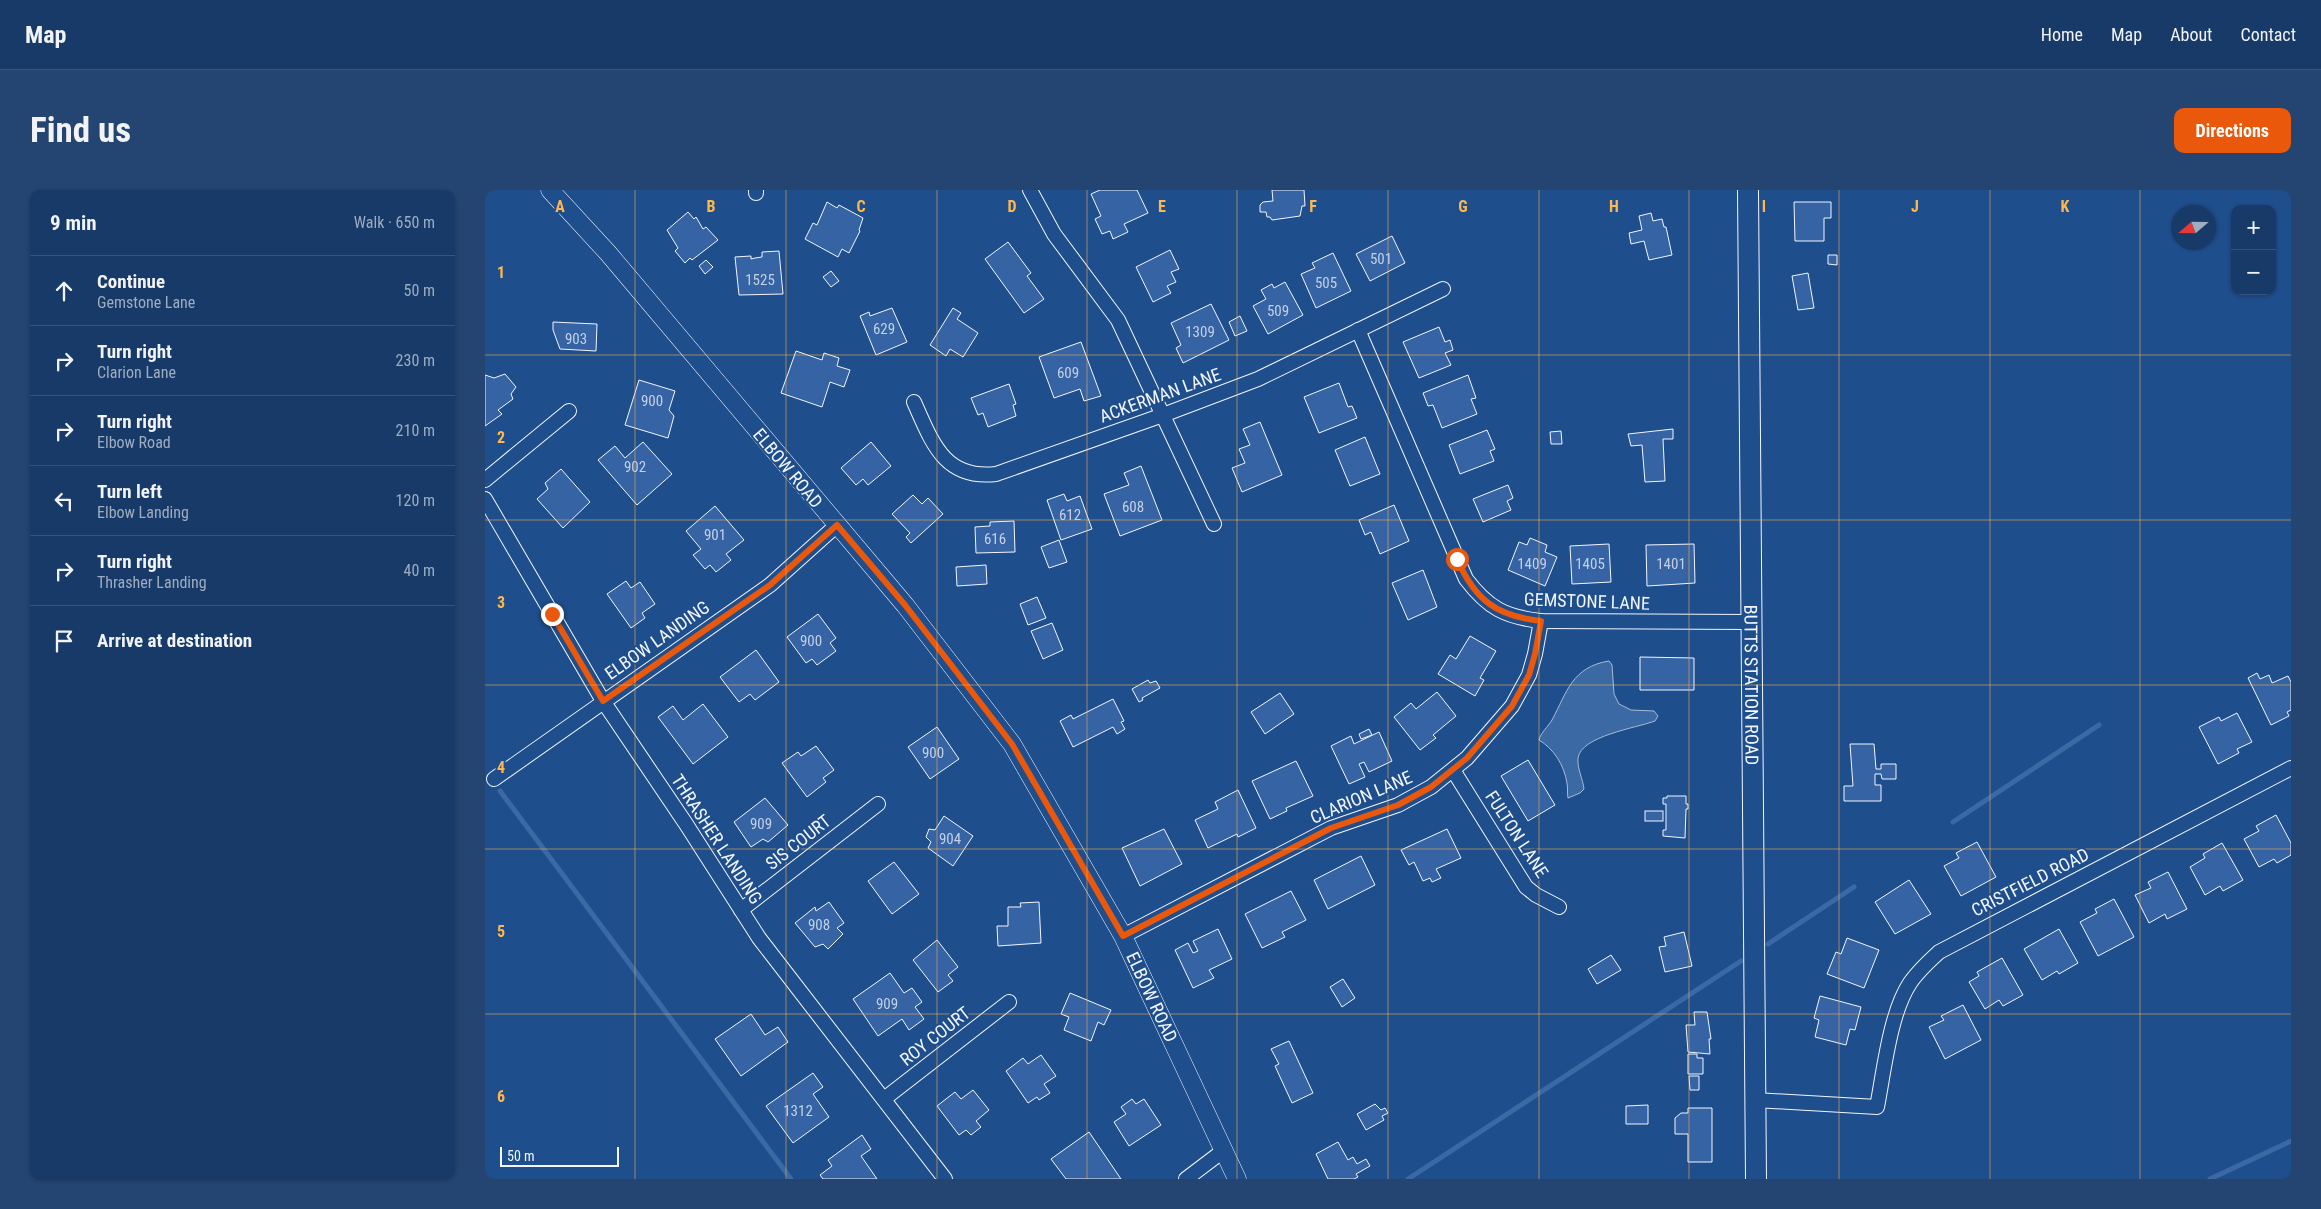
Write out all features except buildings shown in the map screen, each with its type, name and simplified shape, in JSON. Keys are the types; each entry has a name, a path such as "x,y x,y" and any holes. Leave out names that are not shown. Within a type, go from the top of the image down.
{"main road":[{"name":"BUTTS STATION ROAD","path":"1748,190 1756,1179"}],"street":[{"name":"ELBOW ROAD","path":"550,190 608,254 905,605 1012,744 1123,936 1237,1179"},
{"path":"1030,190 1054,234 1118,320 1215,524"},
{"name":"ACKERMAN LANE","path":"913,402 938,452 950,465 979,476 1015,468 1258,379 1443,288"},
{"name":"GEMSTONE LANE","path":"1358,330 1466,579 1478,595 1493,607 1519,618 1541,621 1752,622"},
{"path":"485,480 569,411"},
{"name":"THRASHER LANDING","path":"485,499 603,701 741,910 779,965 945,1179"},
{"name":"ELBOW LANDING","path":"494,779 770,585 837,525"},
{"name":"CLARION LANE","path":"1123,936 1331,828 1411,799 1453,770 1486,738 1512,706 1535,654 1541,621"},
{"name":"CRISTFIELD ROAD","path":"1755,1100 1877,1106 1900,1001 1909,984 1921,968 1939,952 2291,768"},
{"name":"FULTON LANE","path":"1453,770 1527,887 1559,907"},
{"name":"SIS COURT","path":"741,910 878,804"},
{"name":"ROY COURT","path":"884,1099 1009,1002"},
{"path":"1186,1179 1223,1151"}],"water":[{"path":"1609,661 1612,665 1614,694 1619,704 1631,710 1654,711 1658,716 1655,721 1599,738 1581,750 1578,762 1584,789 1580,793 1568,798 1566,776 1561,764 1554,753 1539,740 1572,682 1587,669"}],"waterway":[{"path":"1953,822 2099,725"},
{"path":"500,791 791,1179"},
{"path":"1768,944 1854,887"},
{"path":"1408,1179 1741,961"},
{"path":"2210,1179 2291,1141"}],"route":[{"path":"552,614 603,701 770,585 837,525 905,605 1012,744 1082,862 1123,936 1331,828 1411,799 1453,770 1486,738 1512,706 1529,675 1541,621 1519,618 1493,607 1478,595 1466,579 1457,559"}]}
